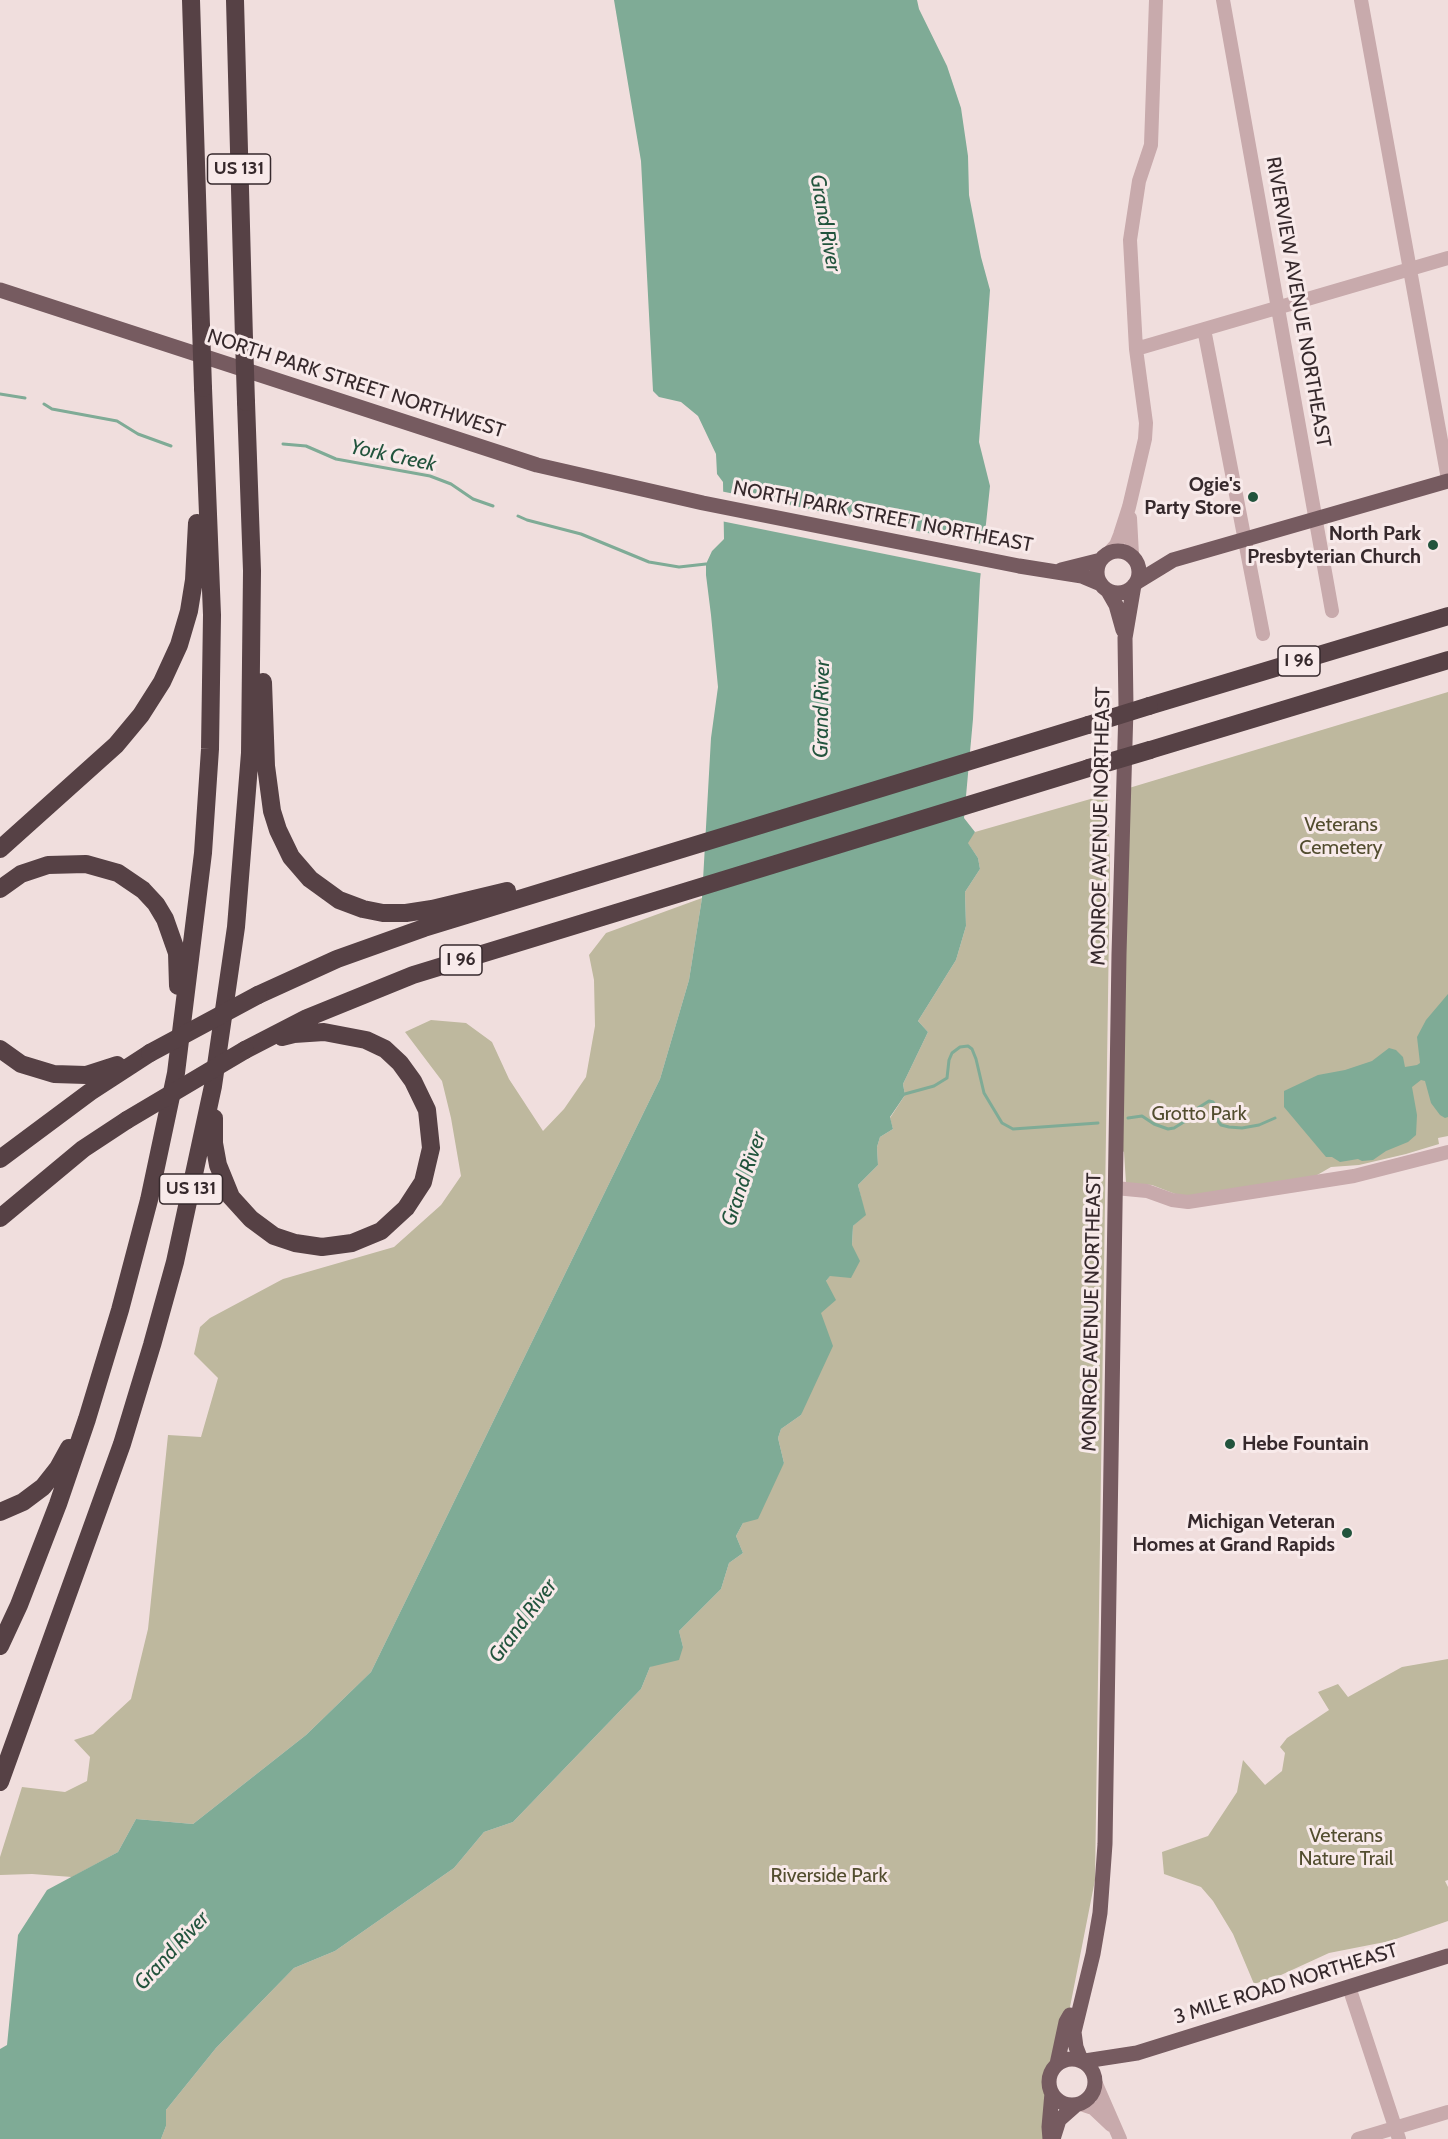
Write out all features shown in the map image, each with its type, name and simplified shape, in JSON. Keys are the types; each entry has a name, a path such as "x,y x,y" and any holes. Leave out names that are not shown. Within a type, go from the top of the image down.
{"highway":[{"name":"US 131","path":"0,1646 19,1605 58,1504 87,1419 120,1310 149,1200 176,1073 202,864 210,749 212,615 191,0"},
{"name":"US 131","path":"0,1782 122,1444 175,1262 213,1086 236,927 250,753 252,571 235,0"},
{"path":"0,849 116,745 141,715 162,682 179,645 189,611 194,580 198,454 203,392"},
{"path":"252,571 261,632 266,766 272,811 291,857 317,885 339,900 363,909 400,914 432,909 554,880 606,873"},
{"name":"I 96","path":"0,1160 52,1120 150,1053 258,995 337,959 384,942 671,852 1448,616"},
{"name":"I 96","path":"0,1218 83,1149 127,1120 251,1047 307,1018 413,975 1448,660"},
{"path":"0,889 21,874 39,867 78,863 94,865 118,873 150,897 170,928 177,953 176,1073"},
{"path":"213,1086 214,1143 218,1165 231,1197 251,1219 274,1236 295,1243 322,1247 351,1243 381,1231 406,1208 423,1182 431,1148 427,1110 413,1082 400,1063 385,1049 366,1040 324,1032 294,1034 251,1047"},
{"path":"0,1049 11,1058 32,1069 64,1076 95,1073 150,1053"},
{"path":"0,1512 23,1502 42,1486 58,1467 87,1419"}],"main road":[{"name":"NORTH PARK STREET NORTHWEST","path":"0,290 537,465 703,503"},
{"path":"1173,560 1133,556 1120,551 1104,557 1097,571 1104,587 1125,592 1173,560 1448,480"},
{"name":"NORTH PARK STREET NORTHEAST","path":"703,503 1001,563 1082,576 1104,587"},
{"path":"1133,556 1139,570 1136,584"},
{"name":"NORTH PARK STREET NORTHEAST","path":"1056,572 1104,557"},
{"name":"MONROE AVENUE NORTHEAST","path":"1083,2061 1076,2047 1074,2032 1100,1913 1105,1844 1119,954 1126,708 1125,638 1136,584"},
{"name":"MONROE AVENUE NORTHEAST","path":"1104,587 1116,605 1125,638"},
{"name":"3 MILE ROAD NORTHEAST","path":"1083,2061 1137,2053 1448,1956"},
{"name":"MONROE AVENUE NORTHEAST","path":"1057,2064 1066,2022 1086,1985"},
{"name":"3 MILE ROAD NORTHEAST","path":"1096,2083 1111,2069 1137,2053"},
{"path":"1069,2059 1083,2061 1092,2070 1096,2083 1091,2096 1059,2120 1051,2139 1048,2127 1052,2093 1050,2078 1057,2064 1069,2059"},
{"path":"1052,2093 1062,2103 1078,2105"}],"street":[{"path":"1104,557 1116,545 1120,535 1145,439 1146,423 1136,349 1130,240 1140,181 1151,145 1156,0"},
{"name":"RIVERVIEW AVENUE NORTHEAST","path":"1223,0 1332,611"},
{"path":"1361,0 1448,480"},
{"path":"1136,349 1448,258"},
{"path":"1204,329 1263,634"},
{"path":"1129,507 1133,556"},
{"path":"1115,1188 1147,1191 1177,1201 1188,1202 1354,1176 1448,1152"},
{"path":"1350,1987 1397,2134"},
{"path":"1096,2083 1118,2134"},
{"path":"1078,2105 1099,2113 1118,2134"},
{"path":"1358,2139 1397,2134 1448,2112"}],"green space":[{"name":"Veterans Cemetery","path":"1448,692 1448,1136 1438,1138 1439,1144 1359,1165 1331,1167 1312,1178 1183,1197 1152,1185 1126,1183 1124,1152 1120,1149 1129,788"},
{"name":"Riverside Park","path":"1108,794 1110,863 1095,1880 1044,2139 161,2139 166,2126 166,2110 216,2048 294,1968 335,1951 454,1868 484,1832 513,1822 641,1689 650,1667 683,1647 679,1631 721,1589 729,1563 743,1553 736,1536 784,1463 778,1438 781,1429 801,1415 826,1281 852,1245 853,1226 865,1215 858,1185 878,1165 877,1147 880,1137 893,1129 890,1118 905,1095 903,1084 928,1032 918,1021 956,960 966,926 965,892 980,869 978,858 967,842 975,832"},
{"path":"702,898 689,980 660,1079 371,1672 306,1735 193,1824 136,1819 118,1852 72,1877 32,1874 0,1875 0,1857 22,1787 65,1792 87,1781 90,1757 74,1740 93,1734 131,1699 148,1629 168,1435 201,1437 218,1378 194,1354 200,1327 210,1318 283,1279 394,1247 441,1205 461,1176 442,1081 405,1032 431,1020 466,1023 492,1042 509,1079 543,1131 564,1109 586,1077 595,1026 594,980 589,955 606,933"},
{"name":"Veterans Nature Trail","path":"1448,1659 1448,1880 1445,1881 1448,1887 1448,1921 1390,1941 1329,1953 1281,1975 1254,1984 1233,1934 1213,1901 1201,1887 1164,1874 1162,1852 1208,1836 1237,1792 1243,1760 1265,1785 1282,1771 1285,1753 1280,1747 1287,1738 1329,1710 1318,1692 1338,1684 1348,1697 1402,1667"}],"water":[{"name":"Grand River","path":"614,0 917,0 919,9 947,66 961,108 968,156 969,195 990,290 979,442 990,486 980,580 973,719 964,818 975,832 968,843 978,858 980,869 965,892 966,926 956,960 918,1021 928,1032 903,1084 905,1095 890,1117 893,1129 880,1137 877,1147 878,1165 858,1185 866,1215 853,1226 852,1245 860,1261 851,1278 830,1276 826,1281 836,1300 821,1313 833,1346 801,1415 781,1429 778,1438 784,1463 758,1519 743,1523 736,1536 743,1553 729,1563 721,1589 679,1631 683,1647 679,1660 650,1667 641,1689 513,1822 484,1832 454,1868 335,1951 294,1968 216,2048 166,2110 166,2126 161,2139 0,2139 0,2049 7,2045 18,1935 47,1890 118,1852 136,1819 193,1824 306,1735 371,1672 660,1079 689,980 702,898 711,738 718,687 706,564 712,551 724,539 723,482 717,474 716,454 698,416 681,402 659,397 653,391 641,161"},
{"path":"1448,994 1448,1117 1440,1115 1431,1103 1425,1081 1421,1080 1412,1087 1417,1115 1416,1135 1408,1142 1386,1151 1373,1160 1358,1159 1340,1162 1332,1157 1326,1157 1284,1107 1284,1091 1318,1075 1345,1070 1372,1061 1389,1048 1396,1050 1403,1057 1405,1067 1417,1065 1420,1063 1417,1037 1426,1020"}],"pier":[{"path":"720,491 987,545 984,574 721,521"}],"waterway":[{"name":"York Creek","path":"0,394 25,398"},
{"name":"York Creek","path":"44,404 52,409 117,421 138,434 171,446"},
{"name":"York Creek","path":"283,444 306,446 336,459 430,476 451,484 473,499 493,506"},
{"name":"York Creek","path":"518,516 581,534 649,562 679,567 706,564"},
{"path":"901,1095 934,1086 947,1078 952,1053 960,1047 968,1046 972,1049 976,1059 984,1093 1002,1123 1013,1129 1098,1123"},
{"path":"1128,1118 1142,1116 1154,1124 1168,1129 1174,1128 1192,1117 1198,1108 1209,1101 1213,1102 1216,1107 1218,1121 1221,1125 1242,1128 1259,1125 1275,1118"}],"place":[{"name":"Ogie's Party Store","path":"1253,497"},
{"name":"North Park Presbyterian Church","path":"1433,545"},
{"name":"Hebe Fountain","path":"1230,1444"},
{"name":"Michigan Veteran Homes at Grand Rapids","path":"1347,1533"}],"park label":[{"name":"Grotto Park","path":"1199,1114"}]}
